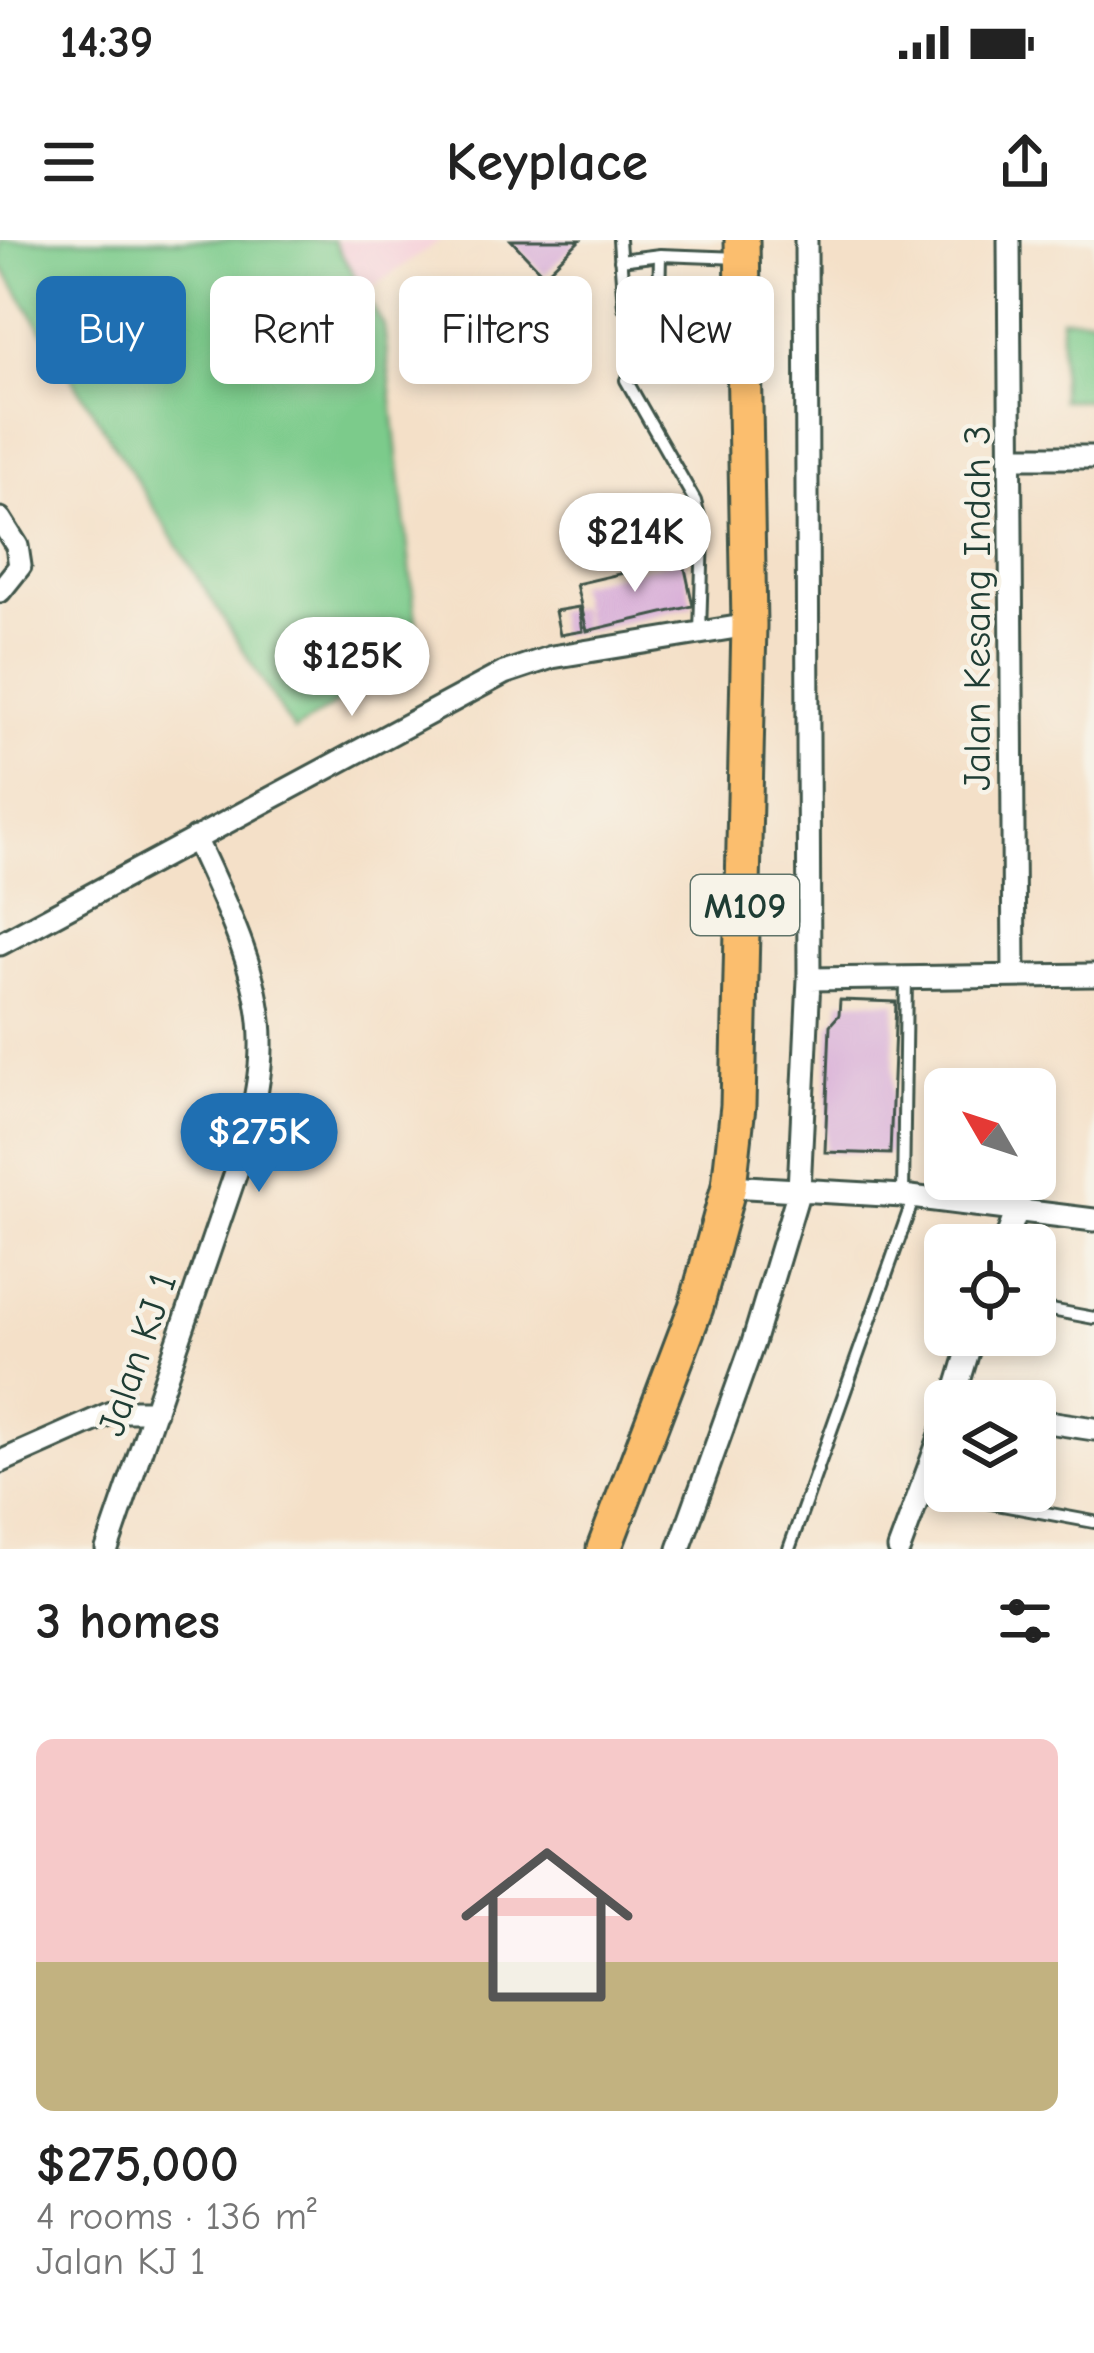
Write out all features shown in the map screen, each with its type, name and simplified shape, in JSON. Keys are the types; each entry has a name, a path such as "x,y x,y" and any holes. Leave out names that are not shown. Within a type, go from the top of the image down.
{"main road":[{"name":"M109","path":"604,1549 696,1307 729,1186 745,974 746,384"}],"street":[{"path":"679,1549 753,1343 799,1190 808,979 806,240"},
{"name":"Jalan Kesang Indah 3","path":"1009,240 1014,976"},
{"path":"1012,457 1094,457"},
{"path":"0,519 17,546 20,566 0,591"},
{"path":"0,944 504,673 552,657 749,625"},
{"name":"Jalan KJ 1","path":"107,1549 244,1150 262,1037 248,974 195,838"},
{"path":"808,979 1094,975"},
{"path":"729,1186 909,1196 1094,1220"},
{"path":"1012,1224 1018,1208"},
{"path":"0,1462 115,1411 155,1411"},
{"path":"1056,1423 1094,1429"},
{"path":"899,1549 924,1482"}],"lane":[{"path":"619,240 621,276"},
{"path":"620,260 743,249"},
{"path":"660,255 660,276"},
{"path":"628,384 694,501 704,532 700,633"},
{"path":"789,1549 909,1196 906,977"},
{"path":"1056,1311 1094,1318"},
{"path":"921,1490 1094,1522"}],"shaded area":[{"path":"333,240 441,240 375,285 375,276 354,276"}],"green space":[{"path":"0,240 333,240 354,276 210,276 210,384 375,384 375,311 384,326 419,650 294,731 76,384 186,384 186,276 36,276 36,320 0,263"},
{"path":"1061,318 1094,318 1094,400 1061,400"}],"building":[{"path":"511,240 580,240 544,275"},
{"path":"683,559 693,606 587,631 576,584"},
{"path":"579,607 583,631 560,635 555,611"},
{"path":"840,1000 896,1002 890,1154 825,1152 830,1025 839,1015"}]}
